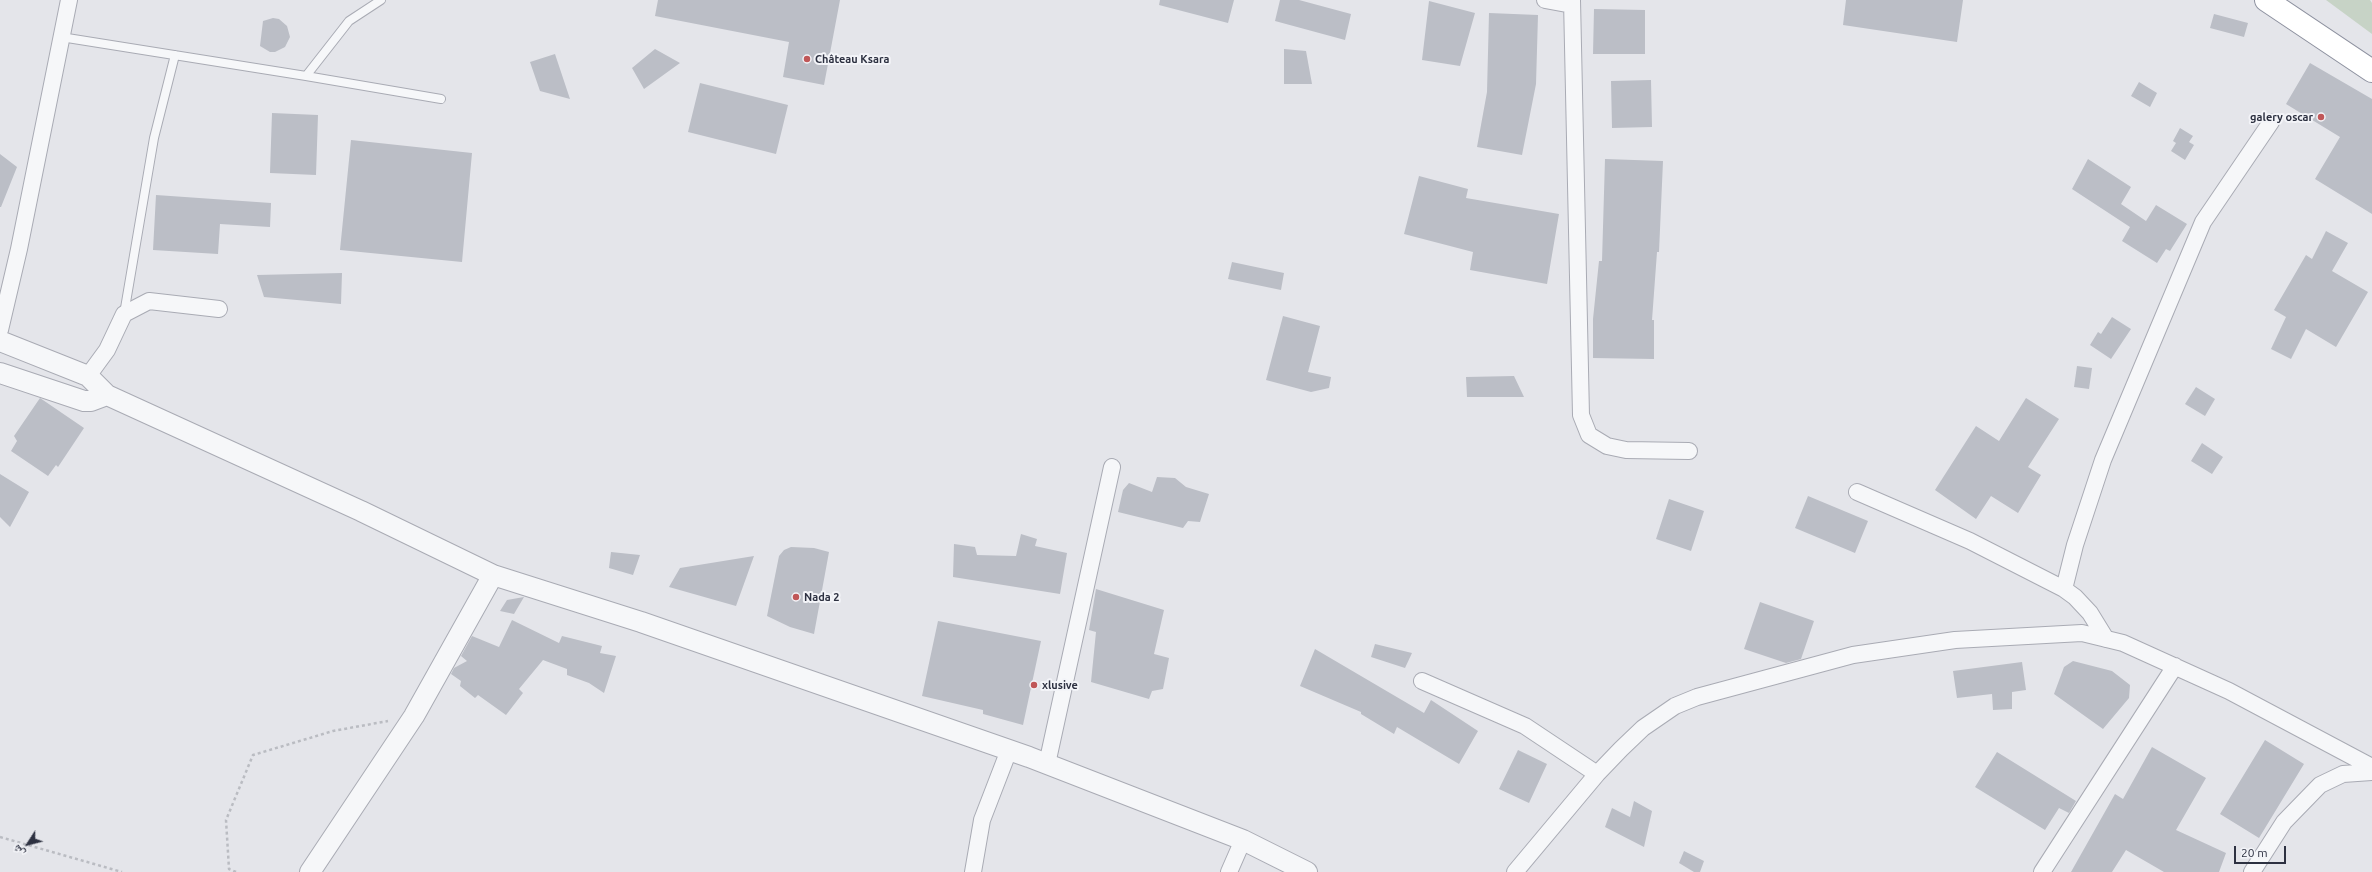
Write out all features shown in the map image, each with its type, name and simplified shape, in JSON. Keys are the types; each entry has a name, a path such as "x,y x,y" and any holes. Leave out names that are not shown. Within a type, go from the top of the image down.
{"highway":[{"path":"2266,0 2372,71"}],"street":[{"path":"0,330 19,249 68,0"},
{"path":"1545,0 1572,3 1581,415 1589,435 1607,446 1626,450 1688,451"},
{"path":"2064,589 2075,545 2103,460 2203,222 2270,122"},
{"path":"88,376 107,350 124,314 149,301 219,309"},
{"path":"0,341 88,376 107,395 361,510 493,575 641,622 1010,750 1243,840 1308,872"},
{"path":"0,373 84,401 91,401 107,395"},
{"path":"1047,764 1112,467"},
{"path":"1857,492 1970,541 2064,589 2075,596 2090,613 2106,639"},
{"path":"310,872 414,716 493,575"},
{"path":"1515,872 1597,774 1643,728 1675,706 1697,697 1853,655 1955,640 2082,633 2123,643 2229,691 2372,767"},
{"path":"2042,872 2175,666"},
{"path":"1422,681 1525,726 1597,774"},
{"path":"973,872 982,820 1010,750"},
{"path":"2252,872 2284,822 2320,785 2343,774 2372,772"},
{"path":"1229,872 1243,840"}],"lane":[{"path":"306,76 349,21 381,0"},
{"path":"61,37 442,99"},
{"path":"124,314 154,138 175,55"}],"path":[{"path":"236,872 229,869 226,820 253,755 333,731 414,716"},
{"path":"0,837 122,872"}],"green space":[{"path":"2326,0 2370,0 2372,3 2372,34"}],"building":[{"name":"Château Ksara","path":"658,0 840,0 824,85 783,77 789,42 655,16"},
{"path":"1160,0 1234,0 1228,23 1159,5"},
{"path":"1280,0 1299,0 1351,14 1345,40 1275,21"},
{"path":"1846,0 1963,0 1957,42 1843,25"},
{"path":"1429,1 1475,13 1460,66 1422,60"},
{"path":"1594,9 1645,10 1645,54 1593,54"},
{"path":"1489,13 1538,15 1536,84 1522,155 1477,147 1487,92"},
{"path":"2214,14 2248,23 2244,37 2210,28"},
{"path":"273,18 279,19 287,26 290,37 285,47 275,52 270,52 260,46 263,21"},
{"path":"655,49 680,63 644,89 632,68"},
{"path":"1284,49 1306,51 1312,84 1284,84"},
{"path":"555,54 570,99 540,91 530,62"},
{"path":"2310,63 2372,99 2372,214 2315,179 2340,137 2286,104"},
{"path":"1651,80 1652,127 1612,128 1611,81"},
{"path":"2139,82 2157,93 2150,107 2131,96"},
{"path":"700,83 788,105 776,154 688,132"},
{"path":"272,113 318,115 316,175 270,173"},
{"path":"2180,128 2193,136 2189,142 2194,145 2185,160 2171,151 2176,143 2173,141"},
{"path":"351,140 472,153 462,262 340,250"},
{"path":"0,154 17,167 1,207 0,207"},
{"path":"1605,159 1663,161 1659,252 1657,252 1652,320 1654,320 1654,359 1593,358 1593,319 1599,261 1602,261"},
{"path":"2088,159 2131,187 2121,204 2146,221 2156,205 2187,224 2170,251 2166,249 2157,263 2122,241 2130,227 2072,189"},
{"path":"1419,176 1468,189 1466,198 1559,214 1547,284 1470,270 1473,252 1404,234"},
{"path":"156,195 271,203 270,227 220,224 218,254 153,250"},
{"path":"2326,231 2348,243 2332,271 2368,292 2336,347 2306,329 2291,359 2271,349 2286,317 2274,310 2306,255 2312,259"},
{"path":"1232,262 1284,273 1281,290 1228,279"},
{"path":"342,273 341,304 264,297 257,275"},
{"path":"1283,316 1320,326 1308,372 1331,377 1329,388 1311,392 1266,380"},
{"path":"2112,317 2131,329 2111,359 2090,345 2098,332 2101,334"},
{"path":"2077,366 2092,368 2089,389 2074,387"},
{"path":"1514,376 1524,397 1467,397 1466,377"},
{"path":"2196,387 2215,399 2205,416 2185,404"},
{"path":"40,398 84,428 58,467 56,465 48,476 11,451 17,441 14,436"},
{"path":"2026,398 2059,419 2028,467 2041,475 2018,513 1991,496 1976,519 1935,490 1976,426 1999,441"},
{"path":"2202,443 2223,457 2212,474 2191,461"},
{"path":"0,474 29,492 10,527 0,517"},
{"path":"1157,477 1175,478 1186,487 1209,494 1200,522 1188,521 1183,528 1118,512 1123,490 1129,483 1152,492"},
{"path":"1808,496 1868,521 1855,553 1795,528"},
{"path":"1669,499 1704,511 1691,551 1656,539"},
{"path":"1021,534 1037,539 1035,546 1067,553 1060,594 953,577 954,544 975,547 977,555 1016,556"},
{"name":"Nada 2","path":"791,547 814,548 829,552 814,634 790,627 767,616 779,556 784,550"},
{"path":"611,552 640,555 633,575 609,568"},
{"path":"754,556 736,606 669,587 680,568"},
{"path":"1096,589 1164,610 1154,654 1169,658 1163,689 1152,691 1149,699 1091,682 1096,632 1089,630"},
{"path":"524,597 514,614 500,611 507,600"},
{"path":"1760,602 1814,621 1801,659 1786,663 1744,649"},
{"path":"512,620 559,643 562,636 602,646 600,653 616,656 604,693 589,683 567,675 567,669 543,660 519,689 523,693 506,715 478,695 475,698 460,686 461,681 451,674 454,668 467,661 461,656 472,636 499,647"},
{"path":"938,621 1041,641 1023,725 983,714 983,710 922,696"},
{"path":"1375,644 1412,653 1405,668 1371,657"},
{"path":"1315,649 1424,713 1431,700 1478,731 1459,764 1397,727 1394,734 1361,714 1361,712 1300,686"},
{"path":"2073,661 2112,671 2130,685 2129,698 2103,729 2054,694 2064,667"},
{"path":"2022,662 2026,690 2012,692 2012,709 1993,710 1992,694 1957,698 1953,671"},
{"path":"2265,740 2304,764 2259,838 2220,814"},
{"path":"2152,747 2206,778 2176,830 2226,853 2219,872 2164,872 2126,850 2112,872 2071,872 2115,794 2123,799"},
{"path":"1518,750 1547,764 1529,803 1499,789"},
{"path":"1997,752 2076,801 2069,813 2059,808 2045,830 1975,787"},
{"path":"1634,801 1652,811 1644,847 1605,827 1612,808 1630,817"},
{"path":"1684,851 1704,861 1700,872 1694,872 1679,863"}],"place":[{"name":"Château Ksara","path":"807,59"},
{"name":"galery oscar","path":"2321,117"},
{"name":"Nada 2","path":"796,597"},
{"name":"xlusive","path":"1034,685"}]}
